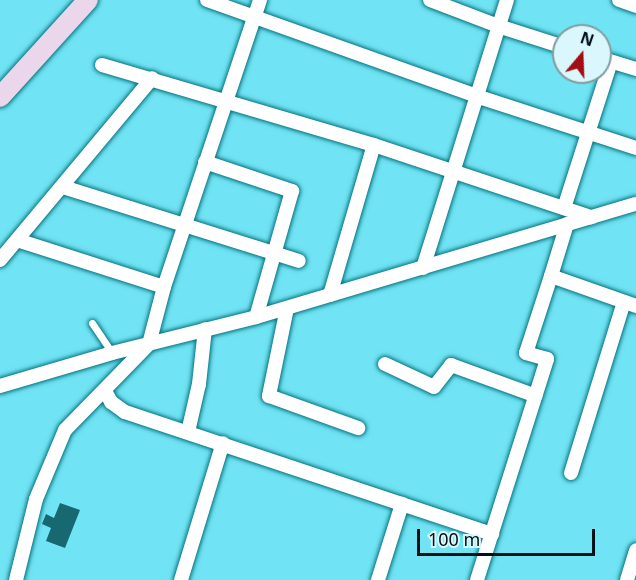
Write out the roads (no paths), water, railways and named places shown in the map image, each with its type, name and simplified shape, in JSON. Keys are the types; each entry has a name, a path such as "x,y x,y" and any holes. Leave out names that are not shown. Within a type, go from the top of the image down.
{"main road":[{"path":"0,97 88,0"}],"street":[{"path":"207,0 476,96 636,148"},
{"path":"16,580 36,499 66,430 149,344 164,287 260,0"},
{"path":"430,0 498,26 552,43"},
{"path":"423,268 507,0"},
{"path":"619,0 636,6"},
{"path":"612,62 636,69"},
{"path":"102,65 374,145 591,217"},
{"path":"0,260 152,78"},
{"path":"564,208 590,133 600,84"},
{"path":"330,295 374,145"},
{"path":"205,162 292,191 256,317"},
{"path":"63,187 299,261"},
{"path":"0,386 112,353 256,317 636,204"},
{"path":"477,580 547,360 526,353 567,224"},
{"path":"17,240 164,287"},
{"path":"551,276 630,304 571,473"},
{"path":"287,308 269,396 358,428"},
{"path":"188,432 199,384 204,329"},
{"path":"385,364 434,387 451,364 536,396"},
{"path":"105,391 111,402 125,412 492,534"},
{"path":"181,580 223,443"},
{"path":"378,580 402,504"},
{"path":"627,580 636,550"}],"lane":[{"path":"92,323 112,353"}]}
